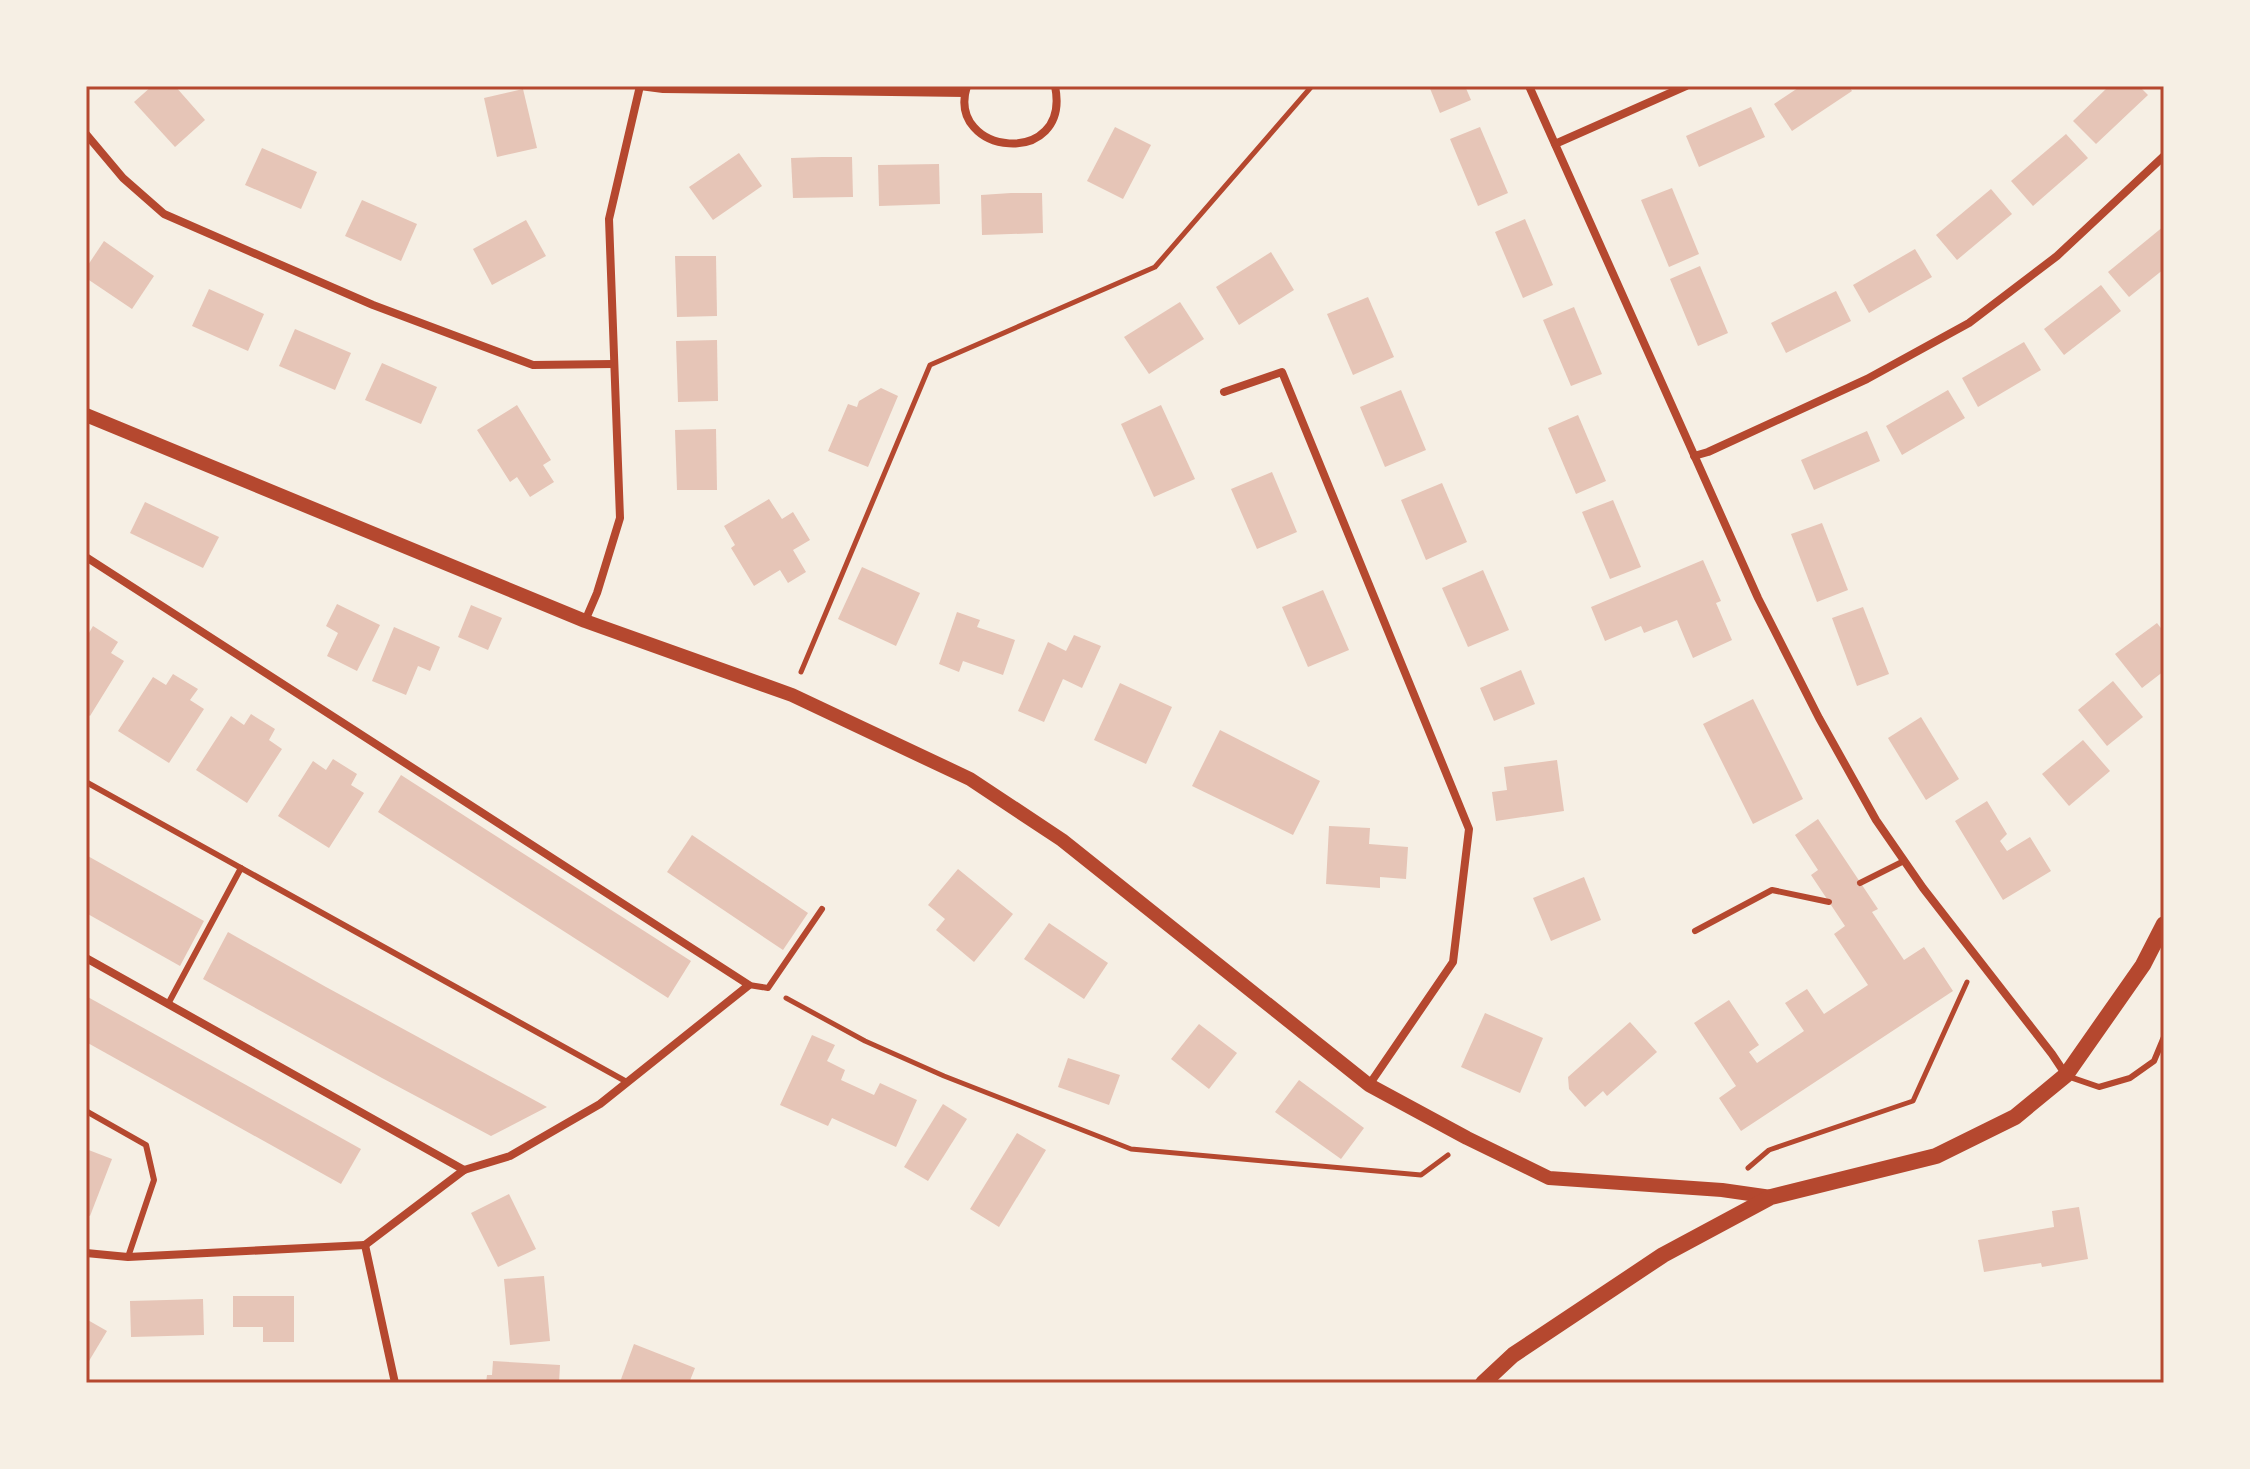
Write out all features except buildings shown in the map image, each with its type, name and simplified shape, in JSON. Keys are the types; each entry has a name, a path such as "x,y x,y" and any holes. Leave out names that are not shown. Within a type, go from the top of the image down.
{"main road":[{"path":"1483,1383 1513,1355 1663,1255 1771,1197 1936,1156 2015,1117 2066,1075 2143,965 2164,924"}],"street":[{"path":"585,621 620,518 609,219 640,86 663,89 966,89 970,121 991,141 1005,145 1020,144 1045,130 1057,104 1055,86"},
{"path":"1529,86 1758,598 1819,718 1876,820 1904,861 2066,1075"},
{"path":"1555,144 1686,86"},
{"path":"86,134 123,178 164,214 192,227 373,305 533,365 613,364"},
{"path":"1694,456 1867,379 1969,323 2057,256 2164,156"},
{"path":"1224,392 1282,372 1469,829 1453,962 1369,1085"},
{"path":"86,415 585,621 792,695 970,779 1062,840 1369,1085 1549,1178 1722,1190 1771,1197"},
{"path":"86,557 749,985 600,1104 510,1156 464,1170 365,1245 128,1257 86,1253"},
{"path":"86,958 464,1170"},
{"path":"365,1245 395,1383"}],"lane":[{"path":"86,782 627,1082"},
{"path":"1860,883 1904,861"},
{"path":"168,1004 241,868"},
{"path":"1695,931 1772,890 1829,902"},
{"path":"749,985 768,988 822,909"},
{"path":"2066,1075 2099,1087 2130,1078 2154,1061 2164,1037"},
{"path":"86,1111 146,1145 154,1180 128,1257"}],"path":[{"path":"792,695 930,365 1155,267 1312,86"},
{"path":"1722,1190 1769,1150 1913,1101 1977,959"},
{"path":"768,988 865,1041 1131,1149 1421,1175 1467,1138"}]}
